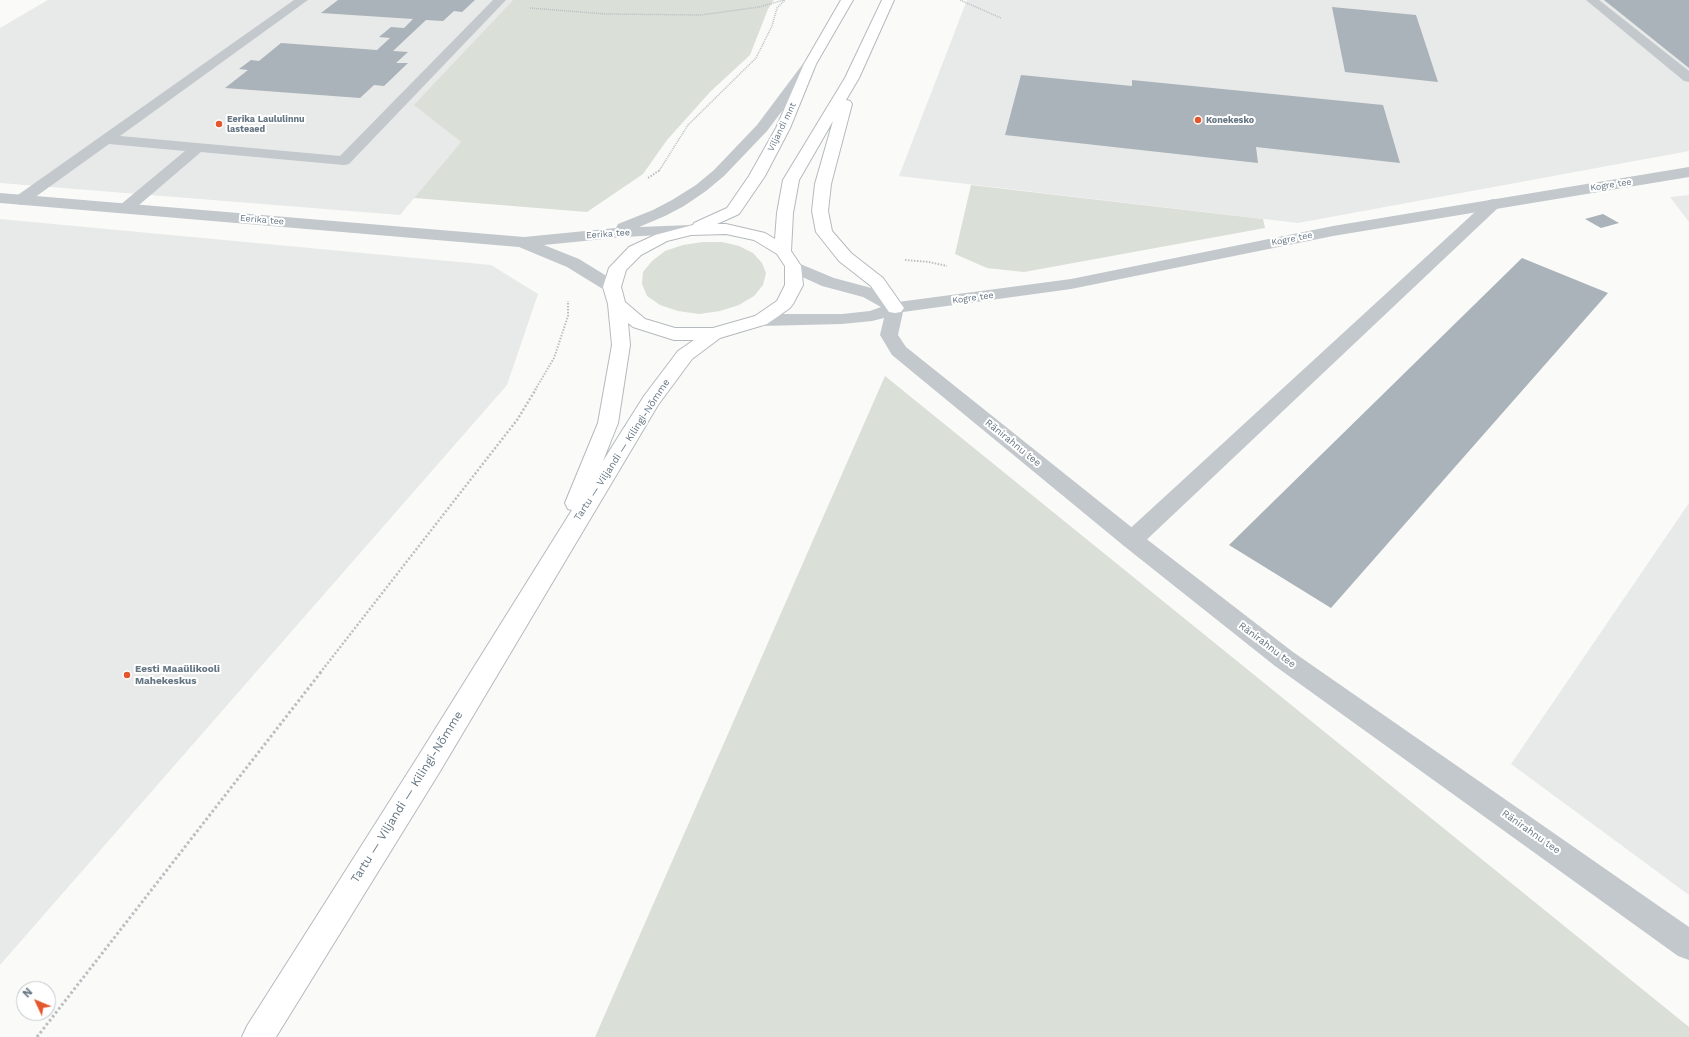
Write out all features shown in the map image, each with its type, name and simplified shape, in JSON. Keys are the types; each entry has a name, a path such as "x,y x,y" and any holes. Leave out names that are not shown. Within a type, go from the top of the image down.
{"main road":[{"name":"Viljandi mnt","path":"691,230 734,211 757,176 783,128 810,64 847,0"},
{"path":"783,251 785,213 791,180 852,78 888,0"},
{"path":"852,78 824,184 820,211 824,232 845,257 877,282 895,308"},
{"path":"726,229 759,236 783,251 793,266 794,285 784,304 761,320 714,334 674,334 640,323 615,296 618,268 635,251 661,238 691,230 726,229"},
{"name":"Tartu — Viljandi — Kilingi-Nõmme","path":"554,556 608,423 621,345 615,296"},
{"name":"Tartu — Viljandi — Kilingi-Nõmme","path":"258,1037 429,764 554,556 651,401 685,355 714,334"}],"street":[{"path":"21,200 302,0"},
{"path":"1592,0 1689,78"},
{"path":"105,139 344,161 497,3"},
{"path":"608,234 659,213 678,203 701,188 719,173 762,128 810,64"},
{"path":"126,208 197,148"},
{"name":"Kogre tee","path":"761,320 842,319 872,316 895,308 1071,284 1333,230 1689,172"},
{"name":"Eerika tee","path":"0,198 524,242 608,234 691,230"},
{"path":"1132,540 1493,204"},
{"name":"Eerika tee","path":"524,242 573,263 615,296"},
{"path":"793,266 828,282 869,293 895,308"},
{"name":"Ränirahnu tee","path":"895,308 889,335 890,340 899,351 1132,540 1284,659 1689,945"}],"path":[{"path":"497,3 606,14 701,15 759,7 784,0"},
{"path":"643,182 661,169 688,125 756,58 772,26 777,8 784,0"},
{"path":"960,0 1001,18"},
{"path":"37,1037 516,420 554,358 568,316 568,288 559,274 573,263"}],"shaded area":[{"name":"Eerika Laululinnu lasteaed","path":"48,0 513,0 415,105 461,142 400,215 0,183 0,28"},
{"path":"513,0 774,0 768,9 750,55 710,92 667,140 643,174 587,212 414,198 461,142 414,105"},
{"path":"967,0 1689,0 1689,151 1298,223 899,176"},
{"path":"971,185 1263,219 1265,228 1024,272 987,268 955,254"},
{"path":"1689,195 1689,222 1670,197"},
{"name":"Eesti Maaülikooli Mahekeskus","path":"0,219 491,265 538,294 507,385 0,965"},
{"path":"703,242 722,242 739,246 753,253 762,263 766,273 763,285 754,296 739,305 720,311 699,314 678,311 660,305 647,296 642,284 643,272 652,261 665,251 683,245"},
{"path":"885,376 1689,1027 1689,1037 595,1037"},
{"path":"1689,503 1689,895 1511,764"}],"building":[{"path":"338,0 475,0 462,12 454,11 443,21 426,20 393,51 408,52 396,63 408,63 384,86 374,85 360,98 225,88 248,70 239,69 251,60 259,61 281,43 377,50 390,38 379,37 391,27 404,28 413,19 321,13"},
{"path":"1604,0 1689,0 1689,68"},
{"path":"1332,7 1416,15 1438,82 1345,72"},
{"name":"Konekesko","path":"1021,75 1132,86 1132,80 1383,105 1400,163 1256,147 1258,163 1005,135"},
{"path":"1603,214 1619,223 1601,228 1585,219"},
{"path":"1522,258 1608,293 1331,608 1229,545"}],"place":[{"name":"Konekesko","path":"1198,120"},
{"name":"Eerika Laululinnu lasteaed","path":"219,124"},
{"name":"Eesti Maaülikooli Mahekeskus","path":"127,675"}]}
